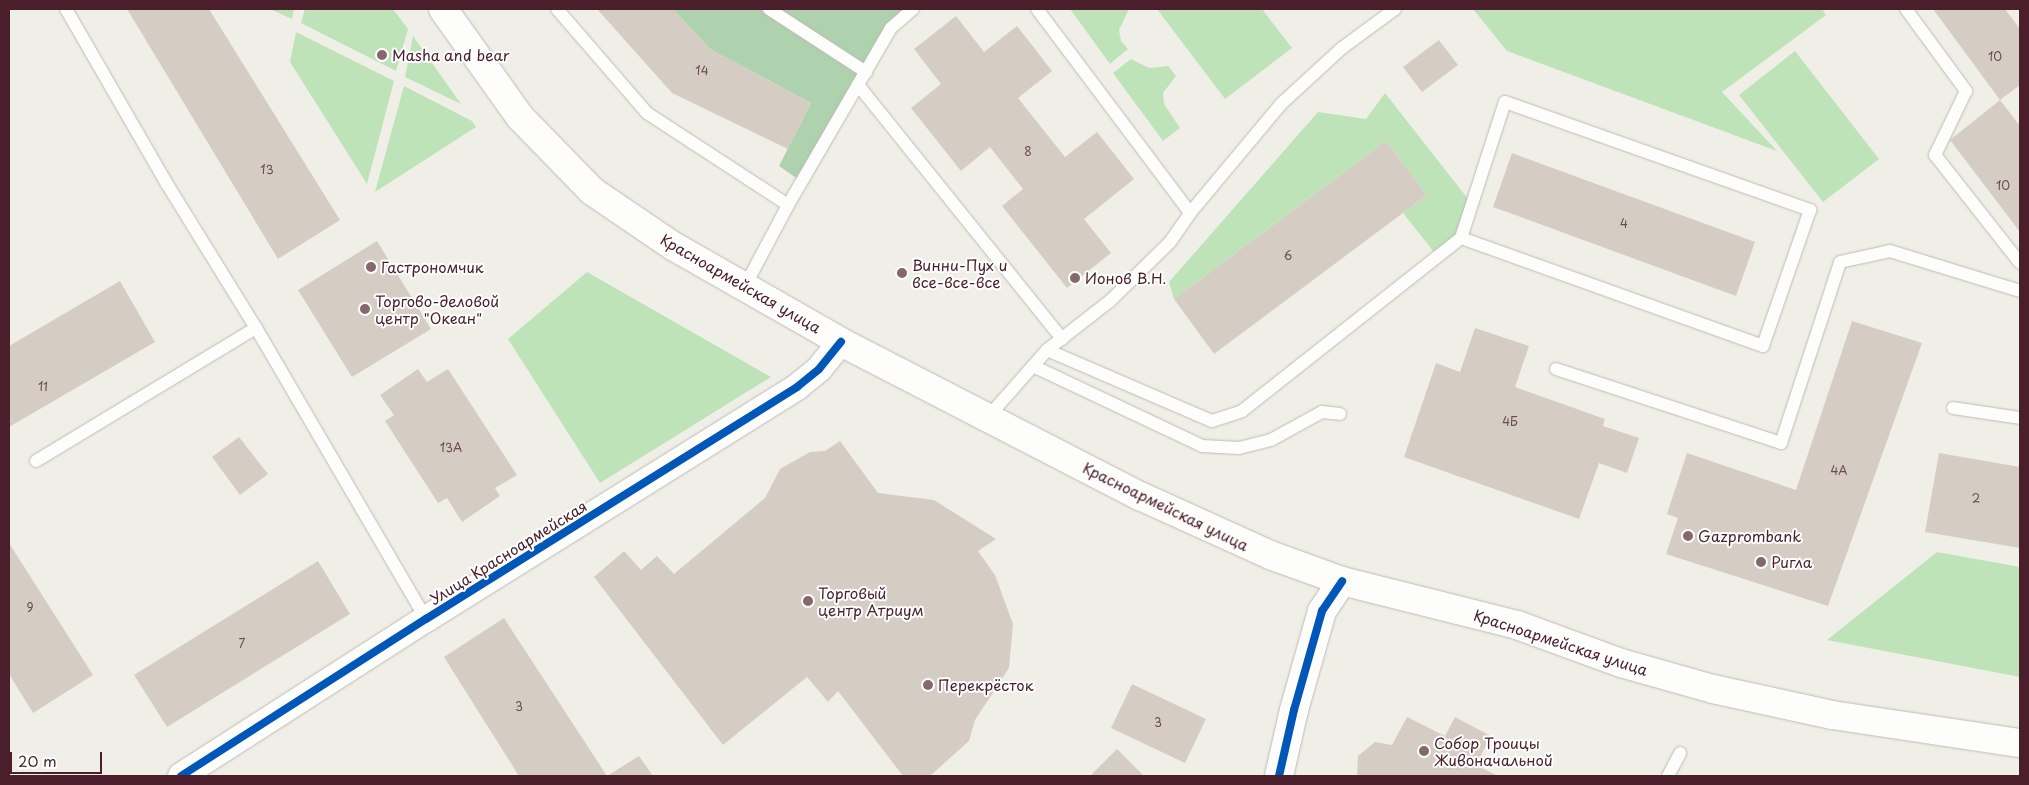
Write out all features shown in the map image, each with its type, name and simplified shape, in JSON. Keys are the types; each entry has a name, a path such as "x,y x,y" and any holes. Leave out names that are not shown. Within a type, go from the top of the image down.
{"main road":[{"name":"Красноармейская улица","path":"443,9 520,117 592,191 673,246 842,342 1140,496 1270,555 1342,580 1517,625 1621,663 1713,689 1832,715 2020,743"},
{"path":"1279,776 1294,710 1322,611 1342,580"}],"street":[{"name":"Улица Красноармейская","path":"181,776 426,619 797,387 819,369 842,342"}],"lane":[{"path":"66,9 167,184 256,328 426,619"},
{"path":"557,9 647,113 788,205"},
{"path":"769,9 866,72"},
{"path":"745,286 788,205 891,28 913,9"},
{"path":"1037,9 1190,213"},
{"path":"988,417 1047,350 1110,302 1170,242 1190,213 1281,104 1342,48 1395,9"},
{"path":"1906,9 1966,91 1936,155 2020,263"},
{"path":"858,85 1062,340"},
{"path":"1047,350 1212,421 1242,411 1461,238 1505,102 1810,210 1763,346 1461,238"},
{"path":"1556,369 1781,443 1840,262 1890,250 2020,291"},
{"path":"36,461 256,328"},
{"path":"1033,366 1202,446 1239,448 1271,440 1322,412 1340,414"},
{"path":"1954,408 2020,418"},
{"path":"1668,776 1680,753"}],"green space":[{"path":"270,9 294,9 292,19"},
{"path":"305,9 393,9 408,29 396,71 301,23"},
{"path":"673,9 913,9 891,28 802,182 779,166 811,103 710,49"},
{"path":"1070,9 1129,9 1119,30 1121,41 1128,49 1110,64"},
{"path":"1157,9 1262,9 1292,48 1225,99"},
{"path":"1473,9 1822,9 1826,15 1722,92 1777,151 1507,51"},
{"path":"296,32 394,81 367,184 290,62"},
{"path":"413,36 461,104 405,77"},
{"path":"1795,51 1879,159 1823,202 1739,95"},
{"path":"1131,59 1149,68 1168,66 1176,76 1163,93 1164,104 1180,128 1163,141 1113,73"},
{"path":"404,86 472,121 476,127 375,192"},
{"path":"1385,93 1472,204 1461,238 1438,257 1403,213 1427,195 1386,141 1174,299 1169,282 1318,112 1366,119"},
{"path":"587,272 771,377 600,483 508,339"},
{"path":"1937,552 2020,567 2020,677 1827,640"}],"building":[{"path":"127,9 209,9 340,220 278,259"},
{"path":"597,9 673,9 710,49 811,103 788,149 672,93"},
{"path":"1933,9 2005,9 2020,29 2020,85 2000,100"},
{"path":"956,16 984,52 1017,26 1052,71 1018,98 1065,157 1097,132 1134,179 1084,219 1111,253 1067,288 1002,206 1023,189 990,147 961,171 911,108 941,84 914,49"},
{"path":"1439,40 1458,65 1422,92 1403,67"},
{"path":"2000,100 2020,126 2020,232 1950,140"},
{"path":"1386,141 1427,195 1214,354 1174,299"},
{"path":"1512,153 1755,242 1736,296 1493,207"},
{"name":"Торгово-деловой центр \"Океан\"","path":"377,241 431,329 352,377 298,290"},
{"path":"120,281 155,342 9,427 9,346"},
{"path":"1852,321 1922,343 1828,606 1666,554 1678,518 1667,514 1687,453 1796,490"},
{"path":"1475,328 1529,346 1515,387 1605,419 1603,426 1639,438 1627,473 1599,463 1579,519 1404,457 1436,363 1460,372"},
{"path":"418,369 427,382 448,369 517,475 495,488 500,496 462,522 447,498 438,503 385,421 394,415 380,395"},
{"path":"239,437 268,474 240,495 212,457"},
{"name":"Торговый центр Атриум","path":"840,441 878,493 934,500 996,539 978,551 995,575 1013,624 1009,668 975,720 969,741 930,776 903,776 838,691 828,702 807,677 723,745 594,577 624,551 641,570 657,556 674,574 765,498 780,469 810,452 825,451"},
{"path":"1939,453 2020,467 2020,548 1925,532"},
{"path":"9,543 93,675 33,713 9,674"},
{"path":"318,561 350,614 167,727 134,675"},
{"path":"504,618 607,776 519,776 444,657"},
{"path":"1132,684 1206,719 1185,763 1111,728"},
{"name":"Собор Троицы Живоначальной","path":"1407,717 1445,736 1455,717 1491,736 1476,765 1498,776 1357,776 1358,756 1375,742 1392,745"},
{"path":"1117,749 1144,776 1090,776"},
{"path":"639,756 653,776 607,776"}],"cycle path":[{"path":"181,776 426,619 797,387 819,369 841,342"},
{"path":"1279,776 1294,710 1322,611 1342,581"}],"place":[{"name":"Masha and bear","path":"382,55"},
{"name":"Гастрономчик","path":"371,267"},
{"name":"Винни-Пух и все-все-все","path":"902,273"},
{"name":"Ионов В.Н.","path":"1075,278"},
{"name":"Торгово-деловой центр \"Океан\"","path":"365,309"},
{"name":"Gazprombank","path":"1688,536"},
{"name":"Ригла","path":"1761,562"},
{"name":"Торговый центр Атриум","path":"808,601"},
{"name":"Перекрёсток","path":"928,685"},
{"name":"Собор Троицы Живоначальной","path":"1424,751"}]}
